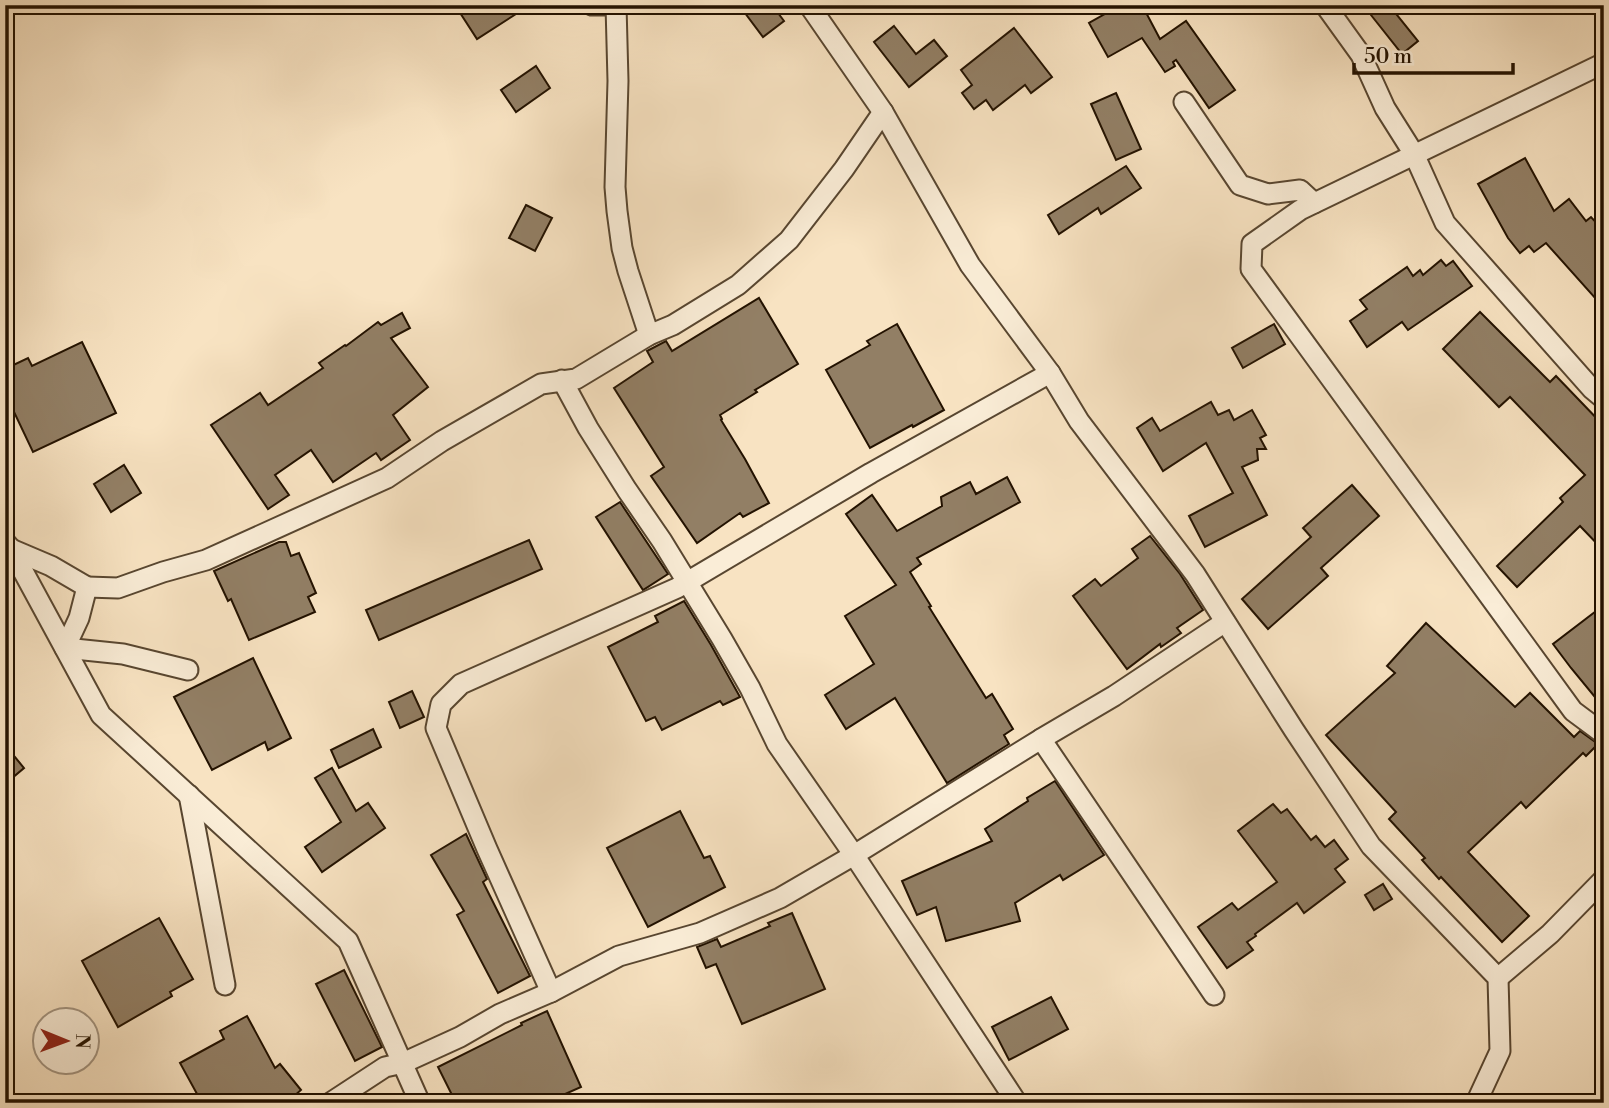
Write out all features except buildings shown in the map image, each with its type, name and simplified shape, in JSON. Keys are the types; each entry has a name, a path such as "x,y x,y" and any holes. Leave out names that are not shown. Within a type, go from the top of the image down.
{"street":[{"path":"592,5 603,5"},
{"path":"616,5 617,211 622,248 649,335"},
{"path":"809,5 883,112 970,265 1050,373 1079,421 1195,574 1371,846 1498,978 1500,1051 1476,1103"},
{"path":"1325,5 1361,55 1385,108 1414,154 1445,223 1583,380 1604,399"},
{"path":"1604,63 1300,210 1252,244 1251,269 1573,711 1604,734"},
{"path":"1184,102 1240,185 1268,194 1300,190 1314,203"},
{"path":"8,546 51,566 86,587 118,588 206,559 387,478 442,441 541,384 576,379 738,285 789,240 844,169 883,112"},
{"path":"551,992 436,728 441,704 461,684 677,588 891,461 1050,373"},
{"path":"562,380 607,459 688,582 750,688 777,744 855,856 1017,1103"},
{"path":"8,546 101,715 348,941 421,1103"},
{"path":"65,648 79,618 86,587"},
{"path":"330,1103 385,1067 403,1063 460,1037 500,1014 551,992 619,956 700,933 780,898 855,856 1114,696 1225,622"},
{"path":"65,648 123,654 188,670"},
{"path":"1041,739 1214,995"},
{"path":"189,795 225,985"},
{"path":"1498,978 1550,934 1604,879"}]}
